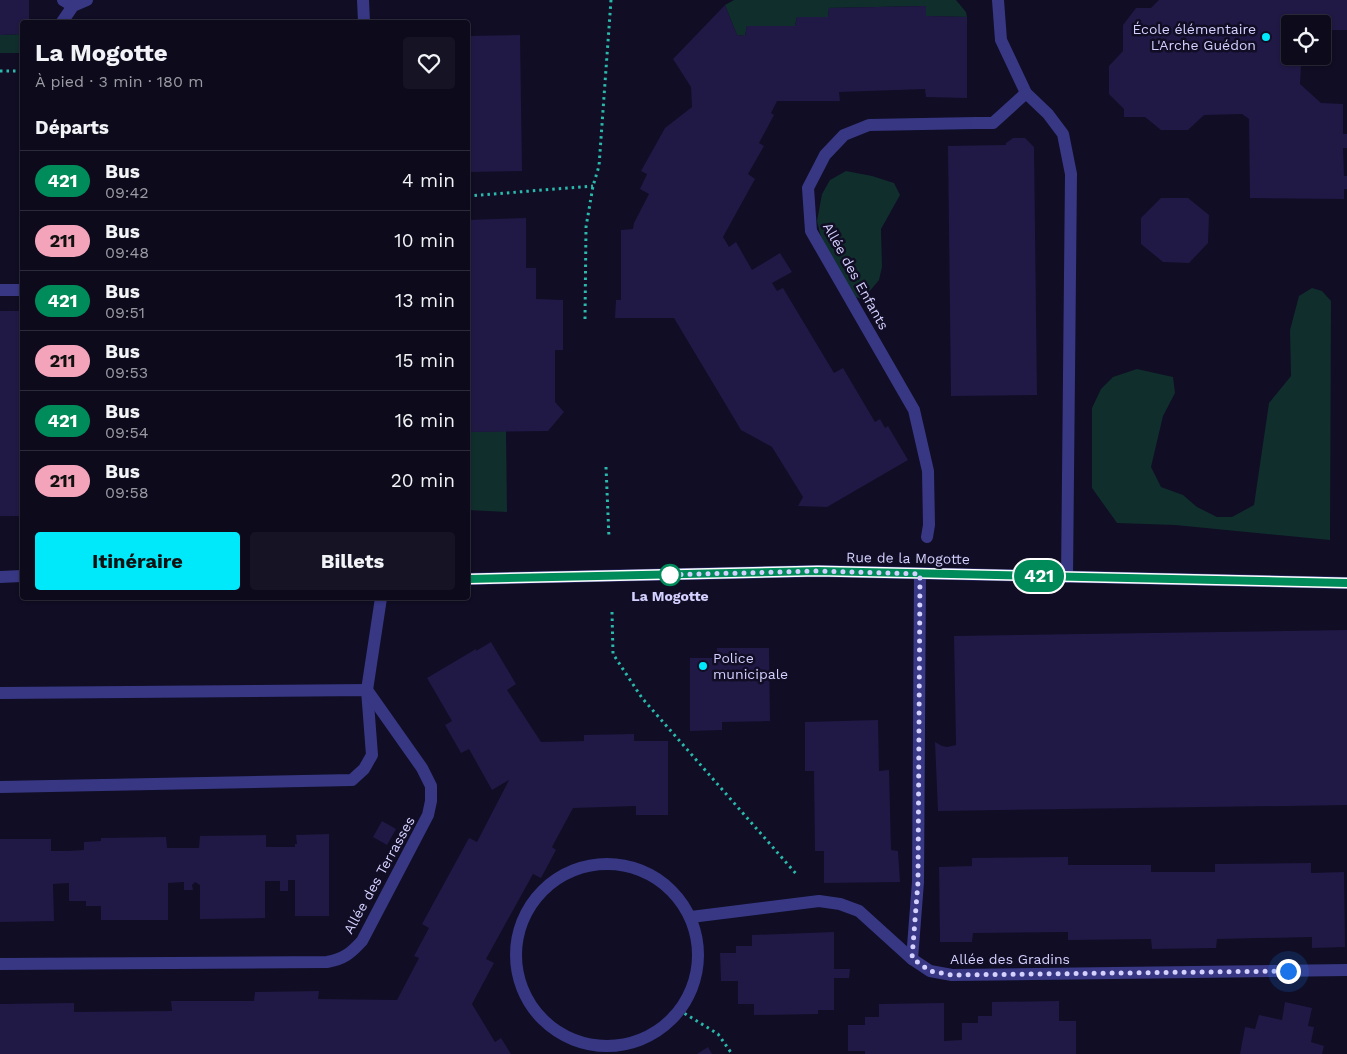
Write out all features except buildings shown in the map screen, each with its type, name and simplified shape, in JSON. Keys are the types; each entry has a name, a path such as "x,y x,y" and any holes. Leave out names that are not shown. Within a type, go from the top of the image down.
{"street":[{"path":"63,20 68,3 87,0"},
{"path":"363,0 364,20"},
{"path":"998,0 1001,40 1026,93 1048,114 1063,134 1070,174 1067,577"},
{"name":"Allée des Enfants","path":"927,536 929,525 928,471 914,410 811,231 808,188 824,156 844,135 869,125 993,123 1026,93"},
{"path":"0,290 20,290"},
{"name":"Rue de la Mogotte","path":"470,579 818,571 1347,583"},
{"path":"912,958 918,882 920,574"},
{"path":"0,577 20,576"},
{"path":"0,787 352,780 364,769 372,755 367,690 381,600"},
{"path":"0,693 367,690"},
{"name":"Allée des Terrasses","path":"0,964 327,962 340,960 352,952 362,941 428,816 431,801 430,786 422,768 367,690"},
{"path":"616,864 647,872 673,890 691,917 698,944 697,973 687,1000 670,1023 645,1038 618,1046 589,1045 563,1035 540,1017 524,993 516,962 519,930 533,902 555,879 584,866 616,864"},
{"name":"Allée des Gradins","path":"691,917 819,901 840,904 859,911 912,958 930,971 952,975 1347,970"}],"path":[{"path":"585,319 586,227 593,186 599,166 611,0"},
{"path":"0,71 20,71"},
{"path":"470,196 593,186"},
{"path":"606,467 609,538"},
{"path":"612,612 613,654 642,698 819,901"},
{"path":"679,1010 718,1034 732,1054"}],"green space":[{"path":"734,0 956,0 966,12 967,17 926,16 926,6 829,8 828,17 797,17 795,26 747,26 745,36 737,35 725,5"},
{"path":"20,34 20,53 0,53 0,35"},
{"path":"846,171 894,183 900,195 881,229 882,267 879,280 863,299 855,297 822,241 817,221 822,194 830,180"},
{"path":"1312,288 1322,291 1331,301 1330,540 1175,525 1117,523 1092,488 1092,408 1101,389 1113,377 1137,369 1173,377 1175,393 1163,416 1151,467 1161,487 1183,495 1197,507 1217,517 1232,517 1254,505 1269,403 1291,376 1290,330 1299,296"},
{"path":"506,431 507,512 470,510 470,432"}],"bus line":[{"name":"421","path":"470,579 818,571 1347,583"}],"place":[{"name":"École élémentaire L'Arche Guédon","path":"1266,37"},
{"name":"La Mogotte","path":"670,575"},
{"name":"Police municipale","path":"703,666"}],"route":[{"path":"670,575 662,575 818,571 920,574 918,882 912,958 930,971 952,975 1288,971"}]}
